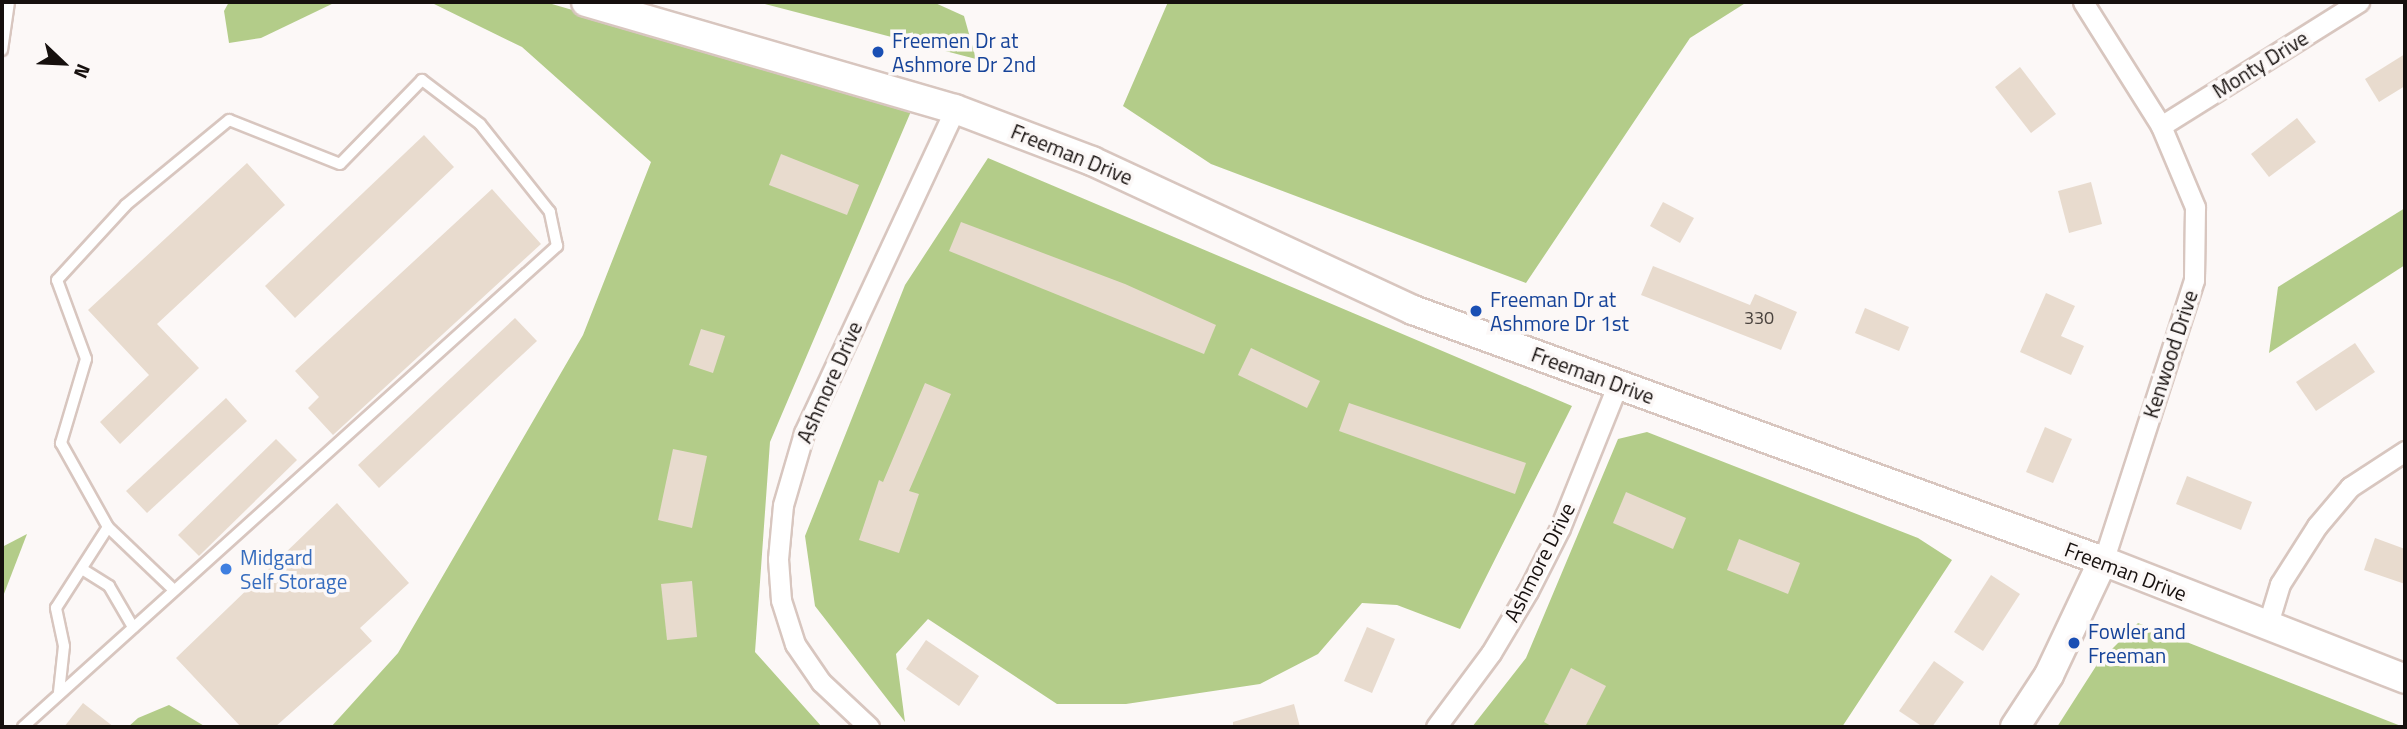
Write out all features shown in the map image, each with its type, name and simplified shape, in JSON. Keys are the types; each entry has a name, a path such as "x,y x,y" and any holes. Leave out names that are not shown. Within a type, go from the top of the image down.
{"street":[{"name":"Freeman Drive","path":"586,2 955,109 1092,160 1413,310 2103,561 2405,679"},
{"name":"Kenwood Drive","path":"2083,2 2161,126 2195,207 2193,280 2103,561"},
{"name":"Monty Drive","path":"2161,126 2359,2"},
{"name":"Ashmore Drive","path":"869,727 821,682 795,644 781,600 778,559 783,505 804,433 955,109"},
{"name":"Ashmore Drive","path":"1436,727 1491,653 1528,591 1560,528 1618,384"},
{"path":"2267,627 2280,584 2317,526 2350,487 2405,451"},
{"path":"2015,727 2049,675 2103,561"}],"lane":[{"path":"2,50 9,2"},
{"path":"23,727 58,692 174,590 557,246 550,212 480,124 422,80 340,164 229,120 126,205 57,280 86,359 61,443 108,527 174,590"},
{"path":"58,692 64,646 56,608 108,527"},
{"path":"82,569 109,586 133,626"}],"green space":[{"path":"229,2 336,2 261,38 229,43 224,11"},
{"path":"430,2 545,2 912,109 770,442 755,652 822,727 331,727 398,653 583,335 651,162 522,47"},
{"path":"757,2 933,2 964,16 976,59"},
{"path":"1168,2 1747,2 1690,38 1526,283 1211,164 1123,106"},
{"path":"988,158 1572,406 1460,629 1397,605 1362,603 1318,654 1260,684 1126,704 1057,704 928,619 896,654 905,722 815,606 805,536 905,285"},
{"path":"2405,208 2405,265 2269,353 2278,287"},
{"path":"1647,432 1918,538 1952,560 1842,727 1472,727 1526,658 1618,439"},
{"path":"27,534 2,599 2,547"},
{"path":"2138,623 2405,727 2057,727 2098,663"},
{"path":"169,705 206,727 128,727 138,718"}],"building":[{"path":"2405,54 2405,86 2379,102 2365,79"},
{"path":"2020,67 2056,114 2031,133 1995,87"},
{"path":"2297,118 2316,142 2269,177 2251,154"},
{"path":"424,135 454,167 295,318 265,286"},
{"path":"781,154 859,185 847,215 769,185"},
{"path":"247,163 285,205 157,324 199,368 120,444 100,422 149,375 88,310"},
{"path":"2091,182 2102,224 2069,233 2058,191"},
{"path":"492,189 541,244 333,435 308,408 319,397 295,371"},
{"path":"1663,202 1694,218 1680,243 1650,226"},
{"path":"961,222 1125,284 1216,325 1204,354 949,251"},
{"path":"1653,266 1750,305 1755,294 1797,312 1781,350 1641,295"},
{"path":"2046,293 2075,306 2061,336 2084,346 2071,375 2020,352"},
{"path":"1865,308 1909,327 1899,351 1855,333"},
{"path":"515,318 537,341 379,488 358,465"},
{"path":"701,329 725,336 713,373 689,365"},
{"path":"2355,343 2375,372 2316,411 2296,382"},
{"path":"1251,348 1320,381 1307,408 1238,375"},
{"path":"925,383 951,394 909,491 919,494 899,553 859,540 879,480 883,482"},
{"path":"226,398 247,421 147,513 126,491"},
{"path":"1349,403 1526,463 1515,494 1339,431"},
{"path":"2045,427 2072,439 2053,483 2026,472"},
{"path":"276,439 297,460 199,556 178,535"},
{"path":"673,449 707,456 692,528 658,520"},
{"path":"2187,476 2252,502 2241,530 2176,504"},
{"path":"1626,492 1686,518 1673,549 1613,523"},
{"path":"337,503 409,583 360,628 372,641 275,727 241,727 176,658"},
{"path":"2375,538 2405,549 2405,584 2364,570"},
{"path":"1739,539 1800,563 1788,594 1727,570"},
{"path":"1991,575 2020,594 1983,651 1954,632"},
{"path":"692,581 697,637 667,640 661,584"},
{"path":"1367,627 1395,639 1372,693 1344,681"},
{"path":"926,640 979,676 959,706 906,669"},
{"path":"1934,661 1964,682 1932,727 1923,727 1899,711"},
{"path":"1571,668 1606,686 1585,727 1553,727 1544,722"},
{"path":"83,703 114,727 64,727"},
{"path":"1294,704 1300,727 1233,727 1233,722"}],"place":[{"name":"Freemen Dr at Ashmore Dr 2nd","path":"878,52"},
{"name":"Freeman Dr at Ashmore Dr 1st","path":"1476,311"},
{"name":"Midgard Self Storage","path":"226,569"},
{"name":"Fowler and Freeman","path":"2074,643"}]}
